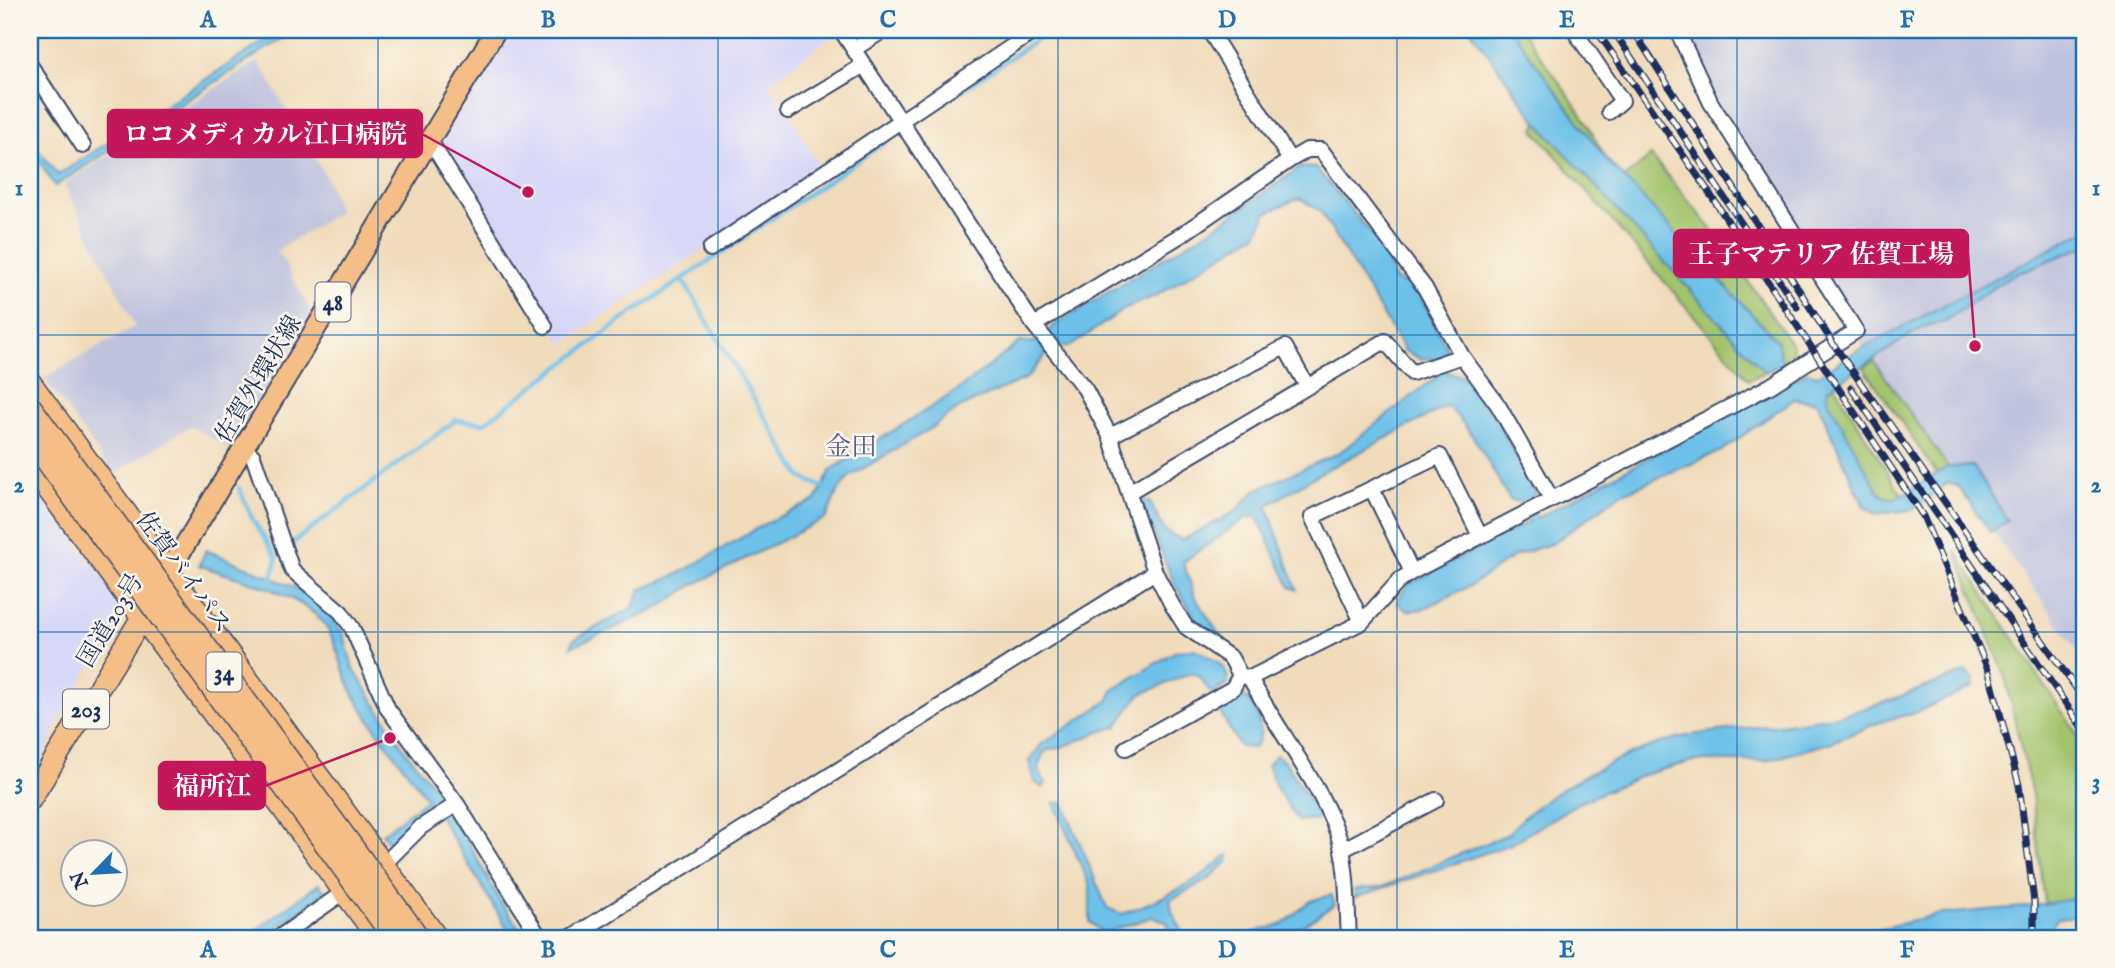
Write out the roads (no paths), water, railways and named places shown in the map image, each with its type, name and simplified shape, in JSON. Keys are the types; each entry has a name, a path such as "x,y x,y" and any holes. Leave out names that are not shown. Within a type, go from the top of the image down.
{"highway":[{"path":"30,382 437,938"},
{"name":"佐賀バイパス","path":"30,406 419,938"},
{"name":"佐賀バイパス","path":"30,438 394,938"},
{"path":"30,465 378,938"},
{"name":"国道203号","path":"30,800 35,780 142,618 168,573"}],"main road":[{"name":"佐賀外環状線","path":"168,573 245,450 496,30"}],"street":[{"path":"841,30 1037,328 1085,389 1110,436 1155,572 1186,627 1231,658 1316,789 1337,832 1342,850 1349,938"},
{"path":"854,49 884,30"},
{"path":"710,249 904,126 1036,30"},
{"path":"1209,30 1294,157"},
{"path":"1574,30 1622,101 1609,112"},
{"path":"1126,748 1233,688 1245,676 1362,622 1401,580 1412,572 1770,386 1856,331 1711,103 1677,30"},
{"path":"30,65 83,146"},
{"path":"788,111 864,65"},
{"path":"430,141 545,326"},
{"path":"1037,328 1181,235 1294,157 1307,150 1321,150 1426,288 1455,359 1498,405 1551,498"},
{"path":"1129,492 1385,341 1412,373 1455,359"},
{"path":"1110,436 1285,347 1307,386"},
{"path":"245,450 253,456 292,570 341,612 352,628 388,709 457,804 540,938"},
{"path":"1362,622 1312,517 1440,456 1480,536"},
{"path":"1371,489 1412,572"},
{"path":"570,938 1155,572"},
{"path":"1342,850 1436,800"},
{"path":"384,864 421,827 457,804"},
{"path":"278,938 344,892"}],"water":[{"path":"282,30 295,30 55,186 34,153 39,151 58,175"},
{"path":"1471,30 1511,30 1607,160 1777,341 1783,364 1765,372 1537,122"},
{"path":"1301,167 1316,168 1387,252 1394,279 1416,288 1448,350 1442,357 1448,373 1461,375 1498,422 1536,494 1528,501 1537,518 1807,372 1818,375 1858,350 2085,231 2085,246 2010,276 1945,321 1923,327 1828,389 1827,398 1880,494 1893,500 1948,467 1973,466 2008,521 1990,532 1958,486 1948,483 1912,510 1876,514 1864,506 1817,402 1794,399 1721,451 1621,494 1553,543 1514,556 1470,586 1423,609 1407,611 1397,602 1407,585 1530,521 1521,502 1510,500 1474,438 1447,406 1322,472 1267,506 1297,590 1290,587 1257,516 1246,518 1183,562 1195,597 1219,634 1200,627 1173,581 1141,501 1149,501 1165,531 1182,540 1235,512 1256,490 1340,452 1439,375 1432,358 1420,359 1405,351 1320,211 1299,198 1266,213 1257,234 1157,295 1126,308 1071,346 1053,346 1027,378 961,407 927,431 849,477 837,493 826,518 693,585 655,610 571,647 573,640 632,608 640,590 678,574 770,521 816,500 831,470 958,390 1020,342 1036,342 1056,324 1210,230"},
{"path":"206,550 308,593 330,614 344,636 353,668 404,749 447,803 499,899 526,938 513,938 435,809 391,846 382,834 427,799 361,707 348,683 324,623 305,607 276,592 199,565"},
{"path":"1195,649 1223,667 1227,685 1211,693 1199,676 1191,673 1139,695 1116,727 1045,751 1039,768 1046,783 1043,788 1034,781 1029,761 1042,744 1109,700 1113,690 1176,651"},
{"path":"1966,672 1974,679 1973,687 1917,712 1880,722 1832,742 1766,761 1694,761 1646,774 1578,803 1511,844 1355,898 1354,890 1382,887 1508,834 1523,818 1564,788 1638,751 1682,737 1803,722 1857,711"},
{"path":"1237,691 1244,696 1258,716 1260,733 1254,748 1240,747 1216,705"},
{"path":"1276,755 1286,763 1321,819 1298,821 1277,789 1267,765"},
{"path":"1054,803 1063,803 1107,908 1122,914 1178,889 1204,874 1228,854 1229,860 1209,879 1170,900 1172,912 1186,938 1174,938 1166,921 1152,917 1103,933 1090,922 1090,886"},
{"path":"319,884 325,892 262,938 245,938"},
{"path":"1331,895 1335,904 1299,928 1266,937 1235,938 1283,924 1310,901"},
{"path":"2085,897 2085,915 2057,919 2045,937 2022,938 2016,930 2009,931 2005,938 1855,938 1863,933 1941,914 2025,907"}],"waterway":[{"path":"291,544 456,420 484,423 625,318 1051,30"},
{"path":"1218,30 1246,77"},
{"path":"682,279 801,477 822,487"},
{"path":"239,488 253,520 277,558 271,581"}],"railway":[{"path":"1596,30 1704,185 1923,516 1989,672 2019,785 2034,902 2034,938"},
{"path":"1613,30 1797,307"},
{"path":"1633,30 1834,345 2085,701"},
{"path":"1851,388 2085,732"}],"place":[{"name":"ロコメディカル江口病院","path":"528,192"},
{"name":"王子マテリア 佐賀工場","path":"1975,346"},
{"name":"福所江","path":"390,738"}],"district":[{"name":"金田","path":"851,446"}]}
